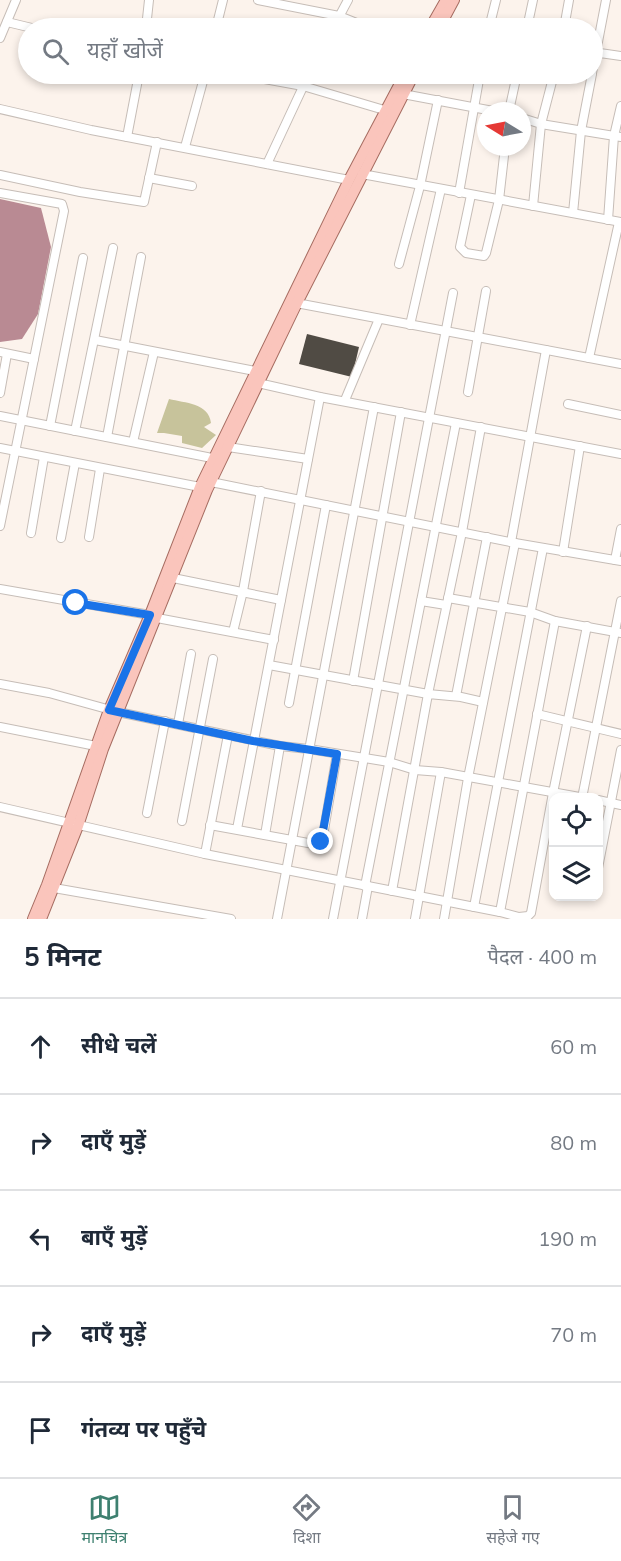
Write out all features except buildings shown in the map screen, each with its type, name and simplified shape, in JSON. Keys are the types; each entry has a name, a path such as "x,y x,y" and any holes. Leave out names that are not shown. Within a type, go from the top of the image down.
{"main road":[{"path":"436,18 446,0"},
{"path":"444,18 454,0"},
{"path":"153,616 173,578 218,459 255,371 362,174 401,84"},
{"path":"41,919 54,888 96,746 153,616 200,487 228,447 350,180 408,84"},
{"path":"33,919 73,824 113,711"}],"street":[{"path":"0,38 16,0"},
{"path":"147,18 149,0"},
{"path":"219,18 224,0"},
{"path":"258,0 344,18"},
{"path":"339,16 348,0"},
{"path":"492,18 496,0"},
{"path":"529,18 533,0"},
{"path":"566,18 569,0"},
{"path":"602,18 606,0"},
{"path":"7,22 18,25"},
{"path":"603,53 621,56"},
{"path":"127,137 137,84"},
{"path":"184,147 202,84"},
{"path":"292,84 390,112"},
{"path":"459,193 478,84"},
{"path":"511,102 515,84"},
{"path":"533,206 541,124 551,84"},
{"path":"573,213 581,131 590,84"},
{"path":"267,164 303,86"},
{"path":"403,94 477,107"},
{"path":"399,264 420,185 438,100"},
{"path":"608,220 621,106"},
{"path":"0,109 127,137 350,180"},
{"path":"531,121 618,136"},
{"path":"0,175 80,192 144,202 157,142"},
{"path":"471,195 460,247 462,251 484,256 499,200 504,156"},
{"path":"362,174 620,222 589,358"},
{"path":"149,178 192,186"},
{"path":"410,325 441,189"},
{"path":"0,193 62,204 64,211 0,526"},
{"path":"75,431 113,248"},
{"path":"107,437 141,257"},
{"path":"50,426 83,258"},
{"path":"468,392 486,291"},
{"path":"333,919 453,293"},
{"path":"293,303 620,362"},
{"path":"345,400 379,319"},
{"path":"95,340 255,371"},
{"path":"444,919 468,778 502,608 546,350"},
{"path":"133,442 154,352"},
{"path":"0,393 4,353 34,359"},
{"path":"258,383 320,397 621,454"},
{"path":"237,829 320,397"},
{"path":"568,404 621,415"},
{"path":"277,919 374,407"},
{"path":"353,681 401,412"},
{"path":"0,416 218,459"},
{"path":"362,919 389,762 456,423"},
{"path":"393,891 481,427"},
{"path":"562,552 580,446"},
{"path":"228,447 308,459"},
{"path":"0,448 200,487"},
{"path":"31,533 44,457"},
{"path":"61,537 75,464"},
{"path":"88,537 100,469"},
{"path":"211,482 562,552 618,561 621,529"},
{"path":"233,632 243,591 261,491"},
{"path":"289,703 326,505"},
{"path":"456,696 487,537"},
{"path":"474,907 543,548"},
{"path":"173,578 281,600"},
{"path":"0,590 153,616 274,640"},
{"path":"421,601 474,604 530,612 555,621 618,632"},
{"path":"584,793 618,632 621,602"},
{"path":"500,912 555,621"},
{"path":"0,684 49,693 113,711 253,741 389,762 415,770 441,772 553,793 587,626"},
{"path":"178,724 191,654"},
{"path":"182,821 213,659"},
{"path":"269,665 403,690 456,696 483,702"},
{"path":"537,714 621,734"},
{"path":"147,813 165,721"},
{"path":"0,727 96,746"},
{"path":"205,854 228,735"},
{"path":"265,835 280,746"},
{"path":"602,847 621,750"},
{"path":"210,825 319,845 337,754"},
{"path":"415,919 441,772"},
{"path":"603,801 621,804"},
{"path":"0,807 205,854 519,917 528,916 531,913 549,815"},
{"path":"54,888 231,919"}],"shaded area":[{"path":"0,199 41,208 51,247 38,314 22,339 0,342"},
{"path":"169,399 189,403 206,411 211,423 204,427 216,435 202,448 182,443 182,436 157,433"}],"route":[{"path":"76,603 150,615 109,710 253,741 337,754 321,842"}]}
